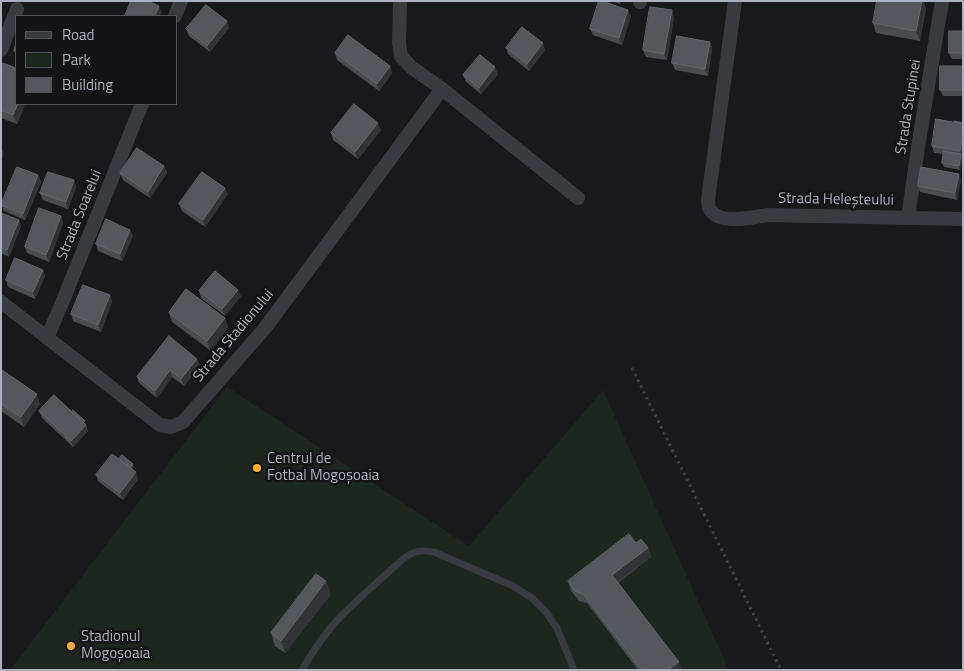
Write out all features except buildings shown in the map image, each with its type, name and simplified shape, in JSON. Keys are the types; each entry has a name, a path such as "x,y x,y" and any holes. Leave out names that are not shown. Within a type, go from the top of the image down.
{"street":[{"path":"175,15 181,1"},
{"path":"400,1 399,43 401,56 411,67 442,89 578,198"},
{"name":"Strada Heleșteului","path":"735,1 708,200 711,212 720,217 730,219 745,219 768,215 963,219"},
{"name":"Strada Stupinei","path":"908,218 942,1"},
{"path":"1,50 17,9"},
{"name":"Strada Stadionului","path":"1,302 160,425 171,427 183,422 265,328 442,89"},
{"name":"Strada Soarelui","path":"47,338 142,105"}],"lane":[{"path":"302,670 325,634 340,617 403,559 412,553 422,550 434,552 512,585 532,598 546,612 557,628 574,670"}],"path":[{"path":"632,368 780,670"}],"green space":[{"name":"Centrul de Fotbal Mogoșoaia","path":"227,387 469,546 603,390 729,670 10,670"}],"place":[{"name":"Centrul de Fotbal Mogoșoaia","path":"257,468"},
{"name":"Stadionul Mogoșoaia","path":"71,646"}]}
